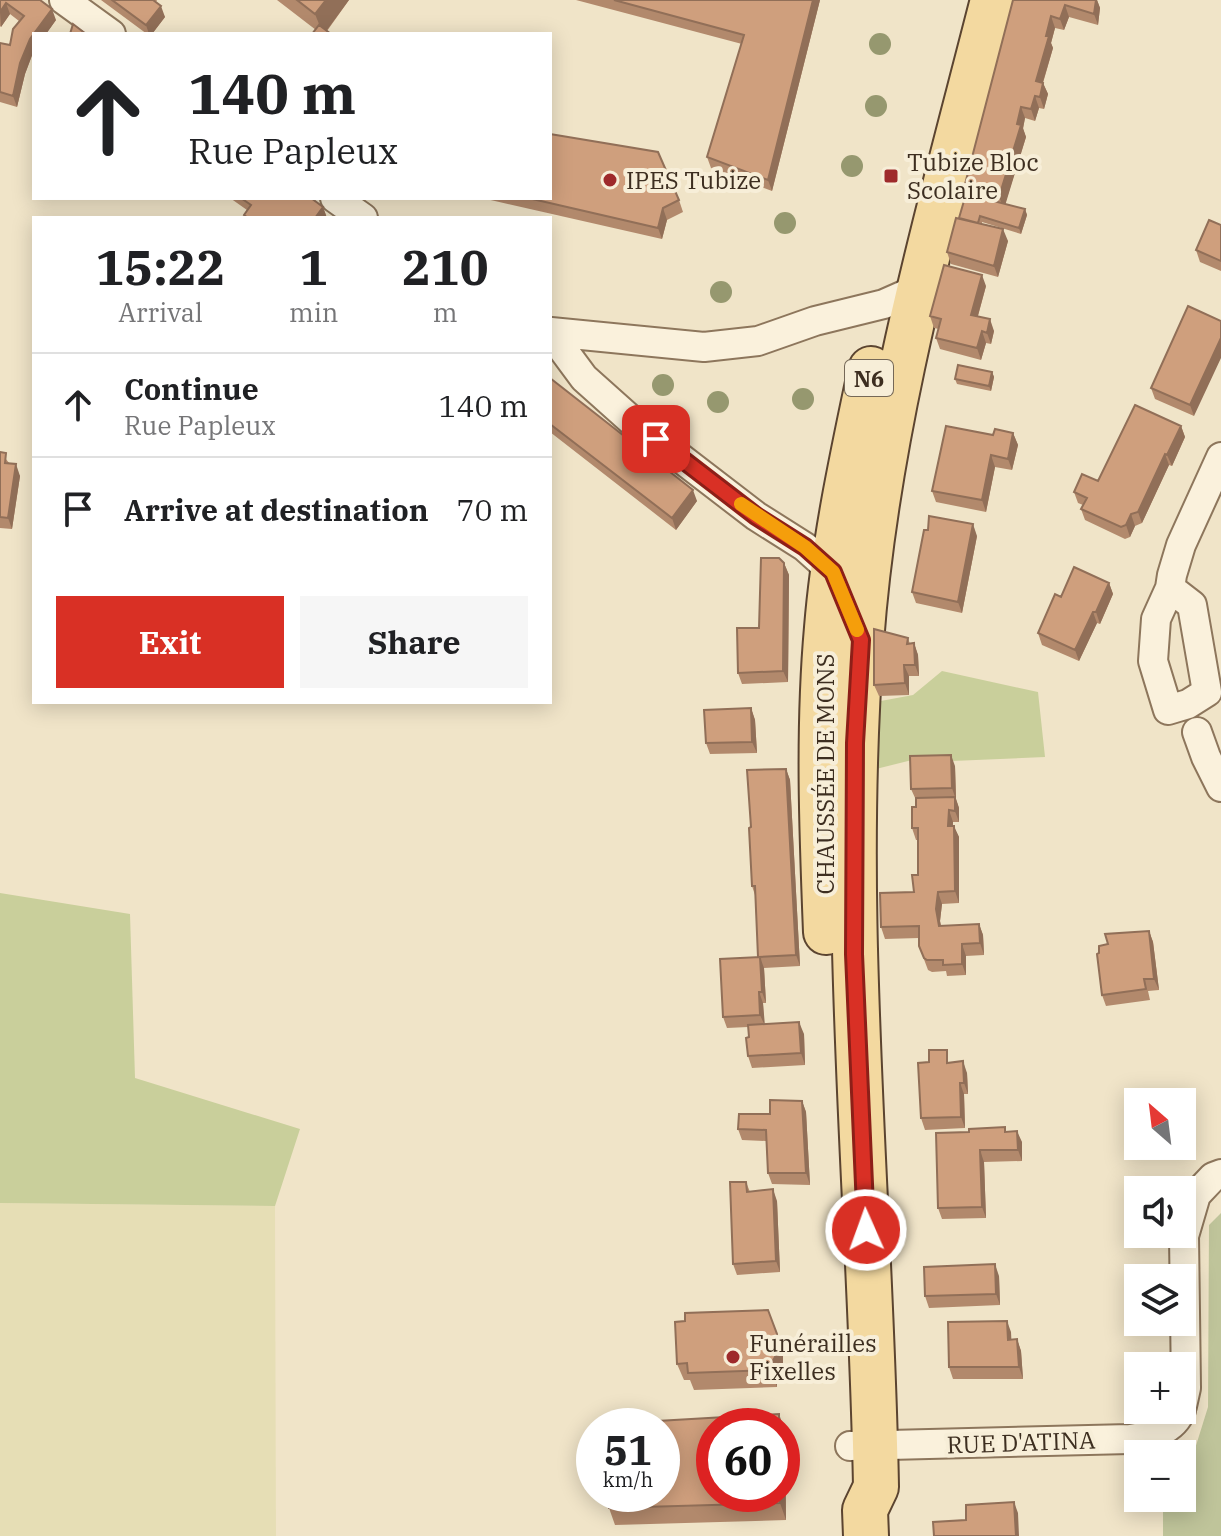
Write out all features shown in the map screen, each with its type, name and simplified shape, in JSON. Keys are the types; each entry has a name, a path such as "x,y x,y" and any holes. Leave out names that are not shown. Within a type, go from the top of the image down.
{"main road":[{"name":"CHAUSSÉE DE MONS","path":"866,1523 852,1490 863,1446 854,954 855,743 861,640 871,546 894,402 901,297 964,0"},
{"name":"CHAUSSÉE DE MONS","path":"863,1446 835,1179 823,839 823,687 827,627 833,572 855,446 993,0"}],"street":[{"path":"64,0 108,32"},
{"path":"338,200 360,216"},
{"path":"552,332 704,347 758,341 901,297"},
{"path":"552,335 584,378 631,420 756,516 805,547 833,572 861,640"},
{"path":"1170,588 1181,545 1221,457"},
{"path":"1197,732 1221,787"},
{"name":"RUE D'ATINA","path":"1186,1352 1184,1236 1196,1195 1213,1177 1221,1174"},
{"name":"RUE D'ATINA","path":"863,1446 1130,1439 1151,1435 1173,1424"}],"shaded area":[{"path":"0,1203 275,1206 276,1536 0,1536"}],"green space":[{"path":"942,671 1038,692 1045,757 912,760 876,769 870,703 913,695"},
{"path":"0,893 130,914 135,1078 300,1129 275,1206 0,1203"},
{"path":"1221,1213 1221,1536 1163,1536 1163,1512 1196,1512 1196,1446 1208,1407 1209,1225"}],"building":[{"path":"0,0 40,0 52,9 32,32 20,63 13,96 0,92 0,43 10,45 13,29 24,16 6,3 0,12"},
{"path":"112,0 153,0 161,6 146,25"},
{"path":"297,0 326,0 315,14"},
{"path":"614,0 813,0 768,180 707,157 744,35"},
{"path":"1013,0 1096,0 1094,14 1065,5 1060,19 1051,16 1046,36 1049,36 1036,81 1043,83 1040,97 1035,96 1031,109 1021,107 1017,124 1021,125 999,197 964,188"},
{"path":"73,24 83,32 71,32"},
{"path":"319,25 328,32 314,32"},
{"name":"IPES Tubize","path":"552,134 658,152 679,200 663,208 658,228 537,200 552,200"},
{"path":"966,194 1025,209 1019,228 980,216 978,223 959,218"},
{"path":"244,200 314,200 323,207 316,216 245,216 251,205"},
{"path":"956,218 1003,229 994,266 947,252"},
{"path":"1209,220 1221,225 1221,261 1196,250"},
{"path":"944,265 982,275 971,315 990,319 987,333 982,331 977,348 936,338 941,319 930,316"},
{"path":"1188,306 1221,321 1221,338 1190,405 1151,388"},
{"path":"958,365 992,372 989,386 955,379"},
{"path":"552,380 693,490 672,518 552,426"},
{"path":"1135,405 1181,426 1138,512 1131,514 1126,525 1121,527 1081,509 1087,498 1074,492 1082,474 1098,481"},
{"path":"946,426 993,435 995,429 1013,433 1008,459 991,455 982,500 932,491"},
{"path":"0,452 6,453 5,463 16,464 8,518 0,517"},
{"path":"929,516 973,524 958,602 912,592"},
{"path":"761,558 779,558 784,563 783,671 738,673 737,628 759,628"},
{"path":"1074,567 1109,583 1075,650 1038,633 1055,594 1061,597"},
{"path":"874,629 908,638 907,644 914,643 915,665 904,665 905,683 874,685"},
{"path":"751,708 752,742 706,743 704,710"},
{"path":"951,755 952,788 911,789 910,756"},
{"path":"786,769 796,955 758,957 747,770"},
{"path":"955,797 955,811 949,810 948,826 954,826 955,891 938,892 936,909 939,926 979,924 980,943 962,944 962,964 943,965 943,960 924,958 919,946 919,926 881,927 880,893 914,892 912,875 918,875 918,828 912,828 912,807 916,807 916,798"},
{"path":"1149,931 1154,979 1144,979 1146,989 1102,995 1097,954 1099,946 1108,944 1105,934"},
{"path":"760,957 760,1015 723,1017 720,959"},
{"path":"799,1022 801,1053 748,1056 748,1025"},
{"path":"929,1050 947,1050 947,1063 963,1061 961,1117 921,1118 918,1063 929,1062"},
{"path":"770,1100 802,1101 806,1173 768,1173 766,1130 738,1129 739,1114 770,1114"},
{"path":"1005,1127 1005,1132 1017,1131 1018,1150 980,1150 982,1207 938,1208 936,1133"},
{"path":"730,1182 746,1182 747,1192 773,1189 776,1261 733,1264"},
{"path":"995,1264 996,1294 925,1296 924,1267"},
{"name":"Funérailles Fixelles","path":"768,1310 777,1334 771,1370 688,1373 687,1363 677,1364 675,1322 685,1321 685,1313"},
{"path":"1007,1321 1008,1340 1017,1339 1019,1367 949,1367 948,1322"},
{"path":"696,1419 696,1505 680,1506 680,1420"},
{"path":"1014,1502 1016,1536 934,1536 933,1522 966,1520 966,1505"}],"slow traffic":[{"path":"741,504 805,547 833,572 857,630"}],"place":[{"name":"Tubize Bloc Scolaire","path":"891,176"},
{"name":"IPES Tubize","path":"610,180"},
{"name":"Funérailles Fixelles","path":"733,1357"}],"route":[{"path":"656,439 756,516 805,547 833,572 861,640 855,743 854,954 866,1230"}]}
